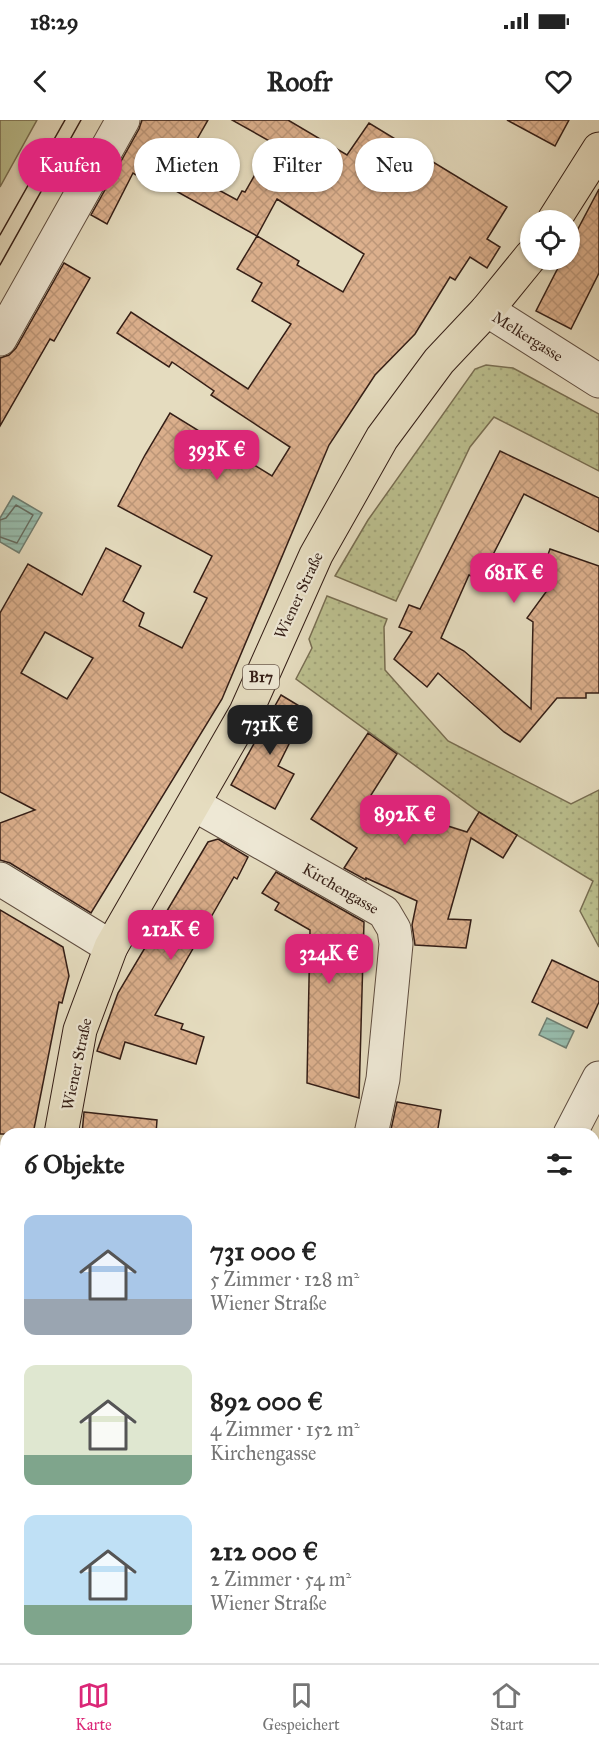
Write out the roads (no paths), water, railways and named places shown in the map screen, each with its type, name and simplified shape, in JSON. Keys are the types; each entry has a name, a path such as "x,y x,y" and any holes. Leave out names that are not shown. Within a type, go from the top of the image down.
{"main road":[{"path":"560,210 599,149"},
{"name":"Wiener Straße","path":"62,1128 80,1030 111,947 195,805 246,712 315,555 382,438 439,360 487,310 520,270"}],"street":[{"path":"0,339 123,120"},
{"name":"Melkergasse","path":"487,310 599,381"},
{"name":"Kirchengasse","path":"195,805 384,912 394,929 396,944 383,1079 371,1128"},
{"path":"0,879 111,947"},
{"path":"573,1128 599,1077"}],"water":[{"path":"13,496 42,513 19,553 0,542 0,518"},
{"path":"547,1018 574,1031 566,1048 539,1035"}],"tram line":[{"path":"0,235 65,120"},
{"path":"0,265 81,120"}]}
